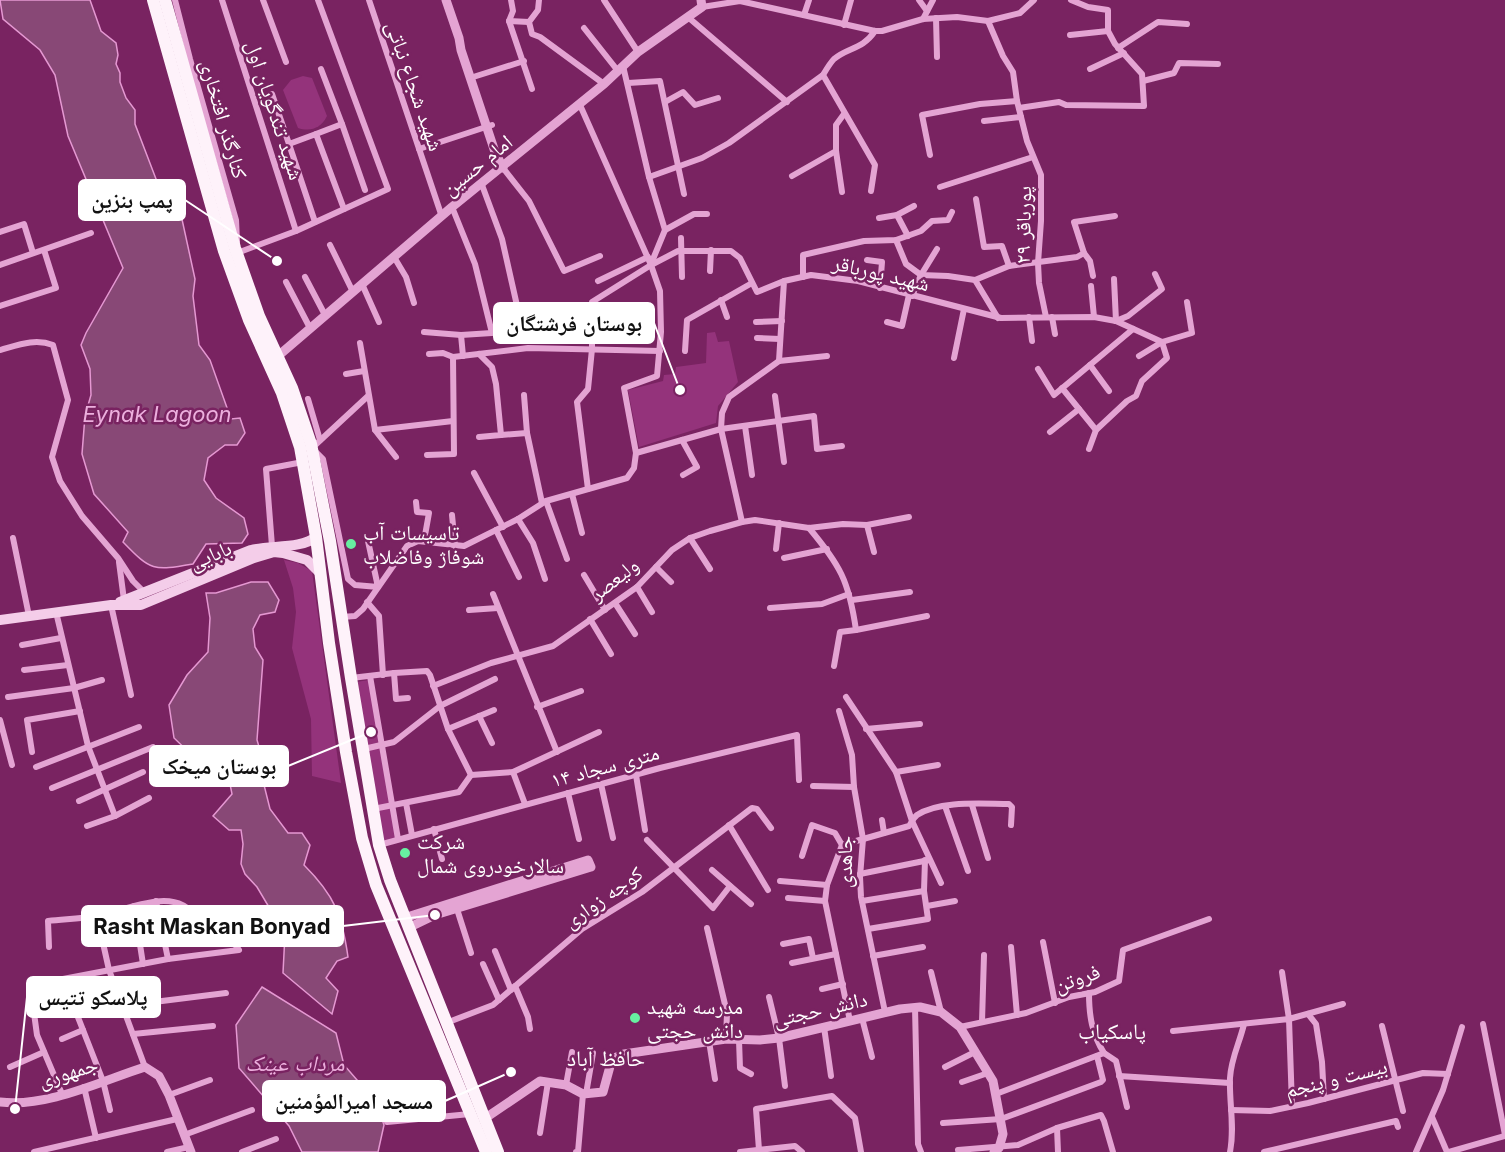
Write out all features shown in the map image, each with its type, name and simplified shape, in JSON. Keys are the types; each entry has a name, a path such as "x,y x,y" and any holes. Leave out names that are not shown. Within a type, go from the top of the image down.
{"highway":[{"path":"153,0 225,251 249,320 282,393 300,447 316,537 329,643 354,804 376,885 486,1152"},
{"path":"165,0 236,250 259,316 316,444 379,845 406,923 498,1152"},
{"path":"342,728 348,744 355,746 357,744 357,713"},
{"path":"354,804 356,792 351,765 353,761 361,761 367,769"}],"main road":[{"name":"بابایی","path":"111,605 251,550 303,544 316,537"},
{"path":"303,544 306,556 302,558 321,574"},
{"name":"بابایی","path":"0,620 111,605 141,605 263,555 283,553 302,558"}],"street":[{"name":"کنارگذر افتخاری","path":"175,0 236,219 238,240 236,250"},
{"name":"شهید تندگویان اول","path":"222,0 296,231"},
{"path":"263,0 285,62"},
{"path":"236,250 296,231 388,189 318,0"},
{"name":"شهید شجاع نباتی","path":"369,0 442,217"},
{"path":"446,0 459,38 466,49 489,126 501,149 503,168 529,201 564,271 600,256"},
{"path":"511,0 513,11 509,21 532,89"},
{"path":"529,22 538,10 539,0"},
{"path":"604,0 638,52"},
{"path":"804,15 809,0"},
{"path":"844,24 851,0"},
{"path":"919,0 927,11"},
{"path":"923,19 933,0"},
{"path":"703,2 740,1 882,31 923,19 957,17 988,21 1020,13 1034,0"},
{"path":"1019,108 1059,102 1066,105 1144,106 1142,74 1118,48 1108,31 1106,22 1108,10 1071,0"},
{"name":"امام حسین","path":"278,356 453,207 580,105 638,52 689,18 703,2"},
{"path":"689,18 787,102"},
{"path":"936,18 937,57"},
{"path":"509,21 529,22"},
{"name":"پورباقر ۲۹","path":"988,21 1003,56 1013,72 1027,141 1041,175 1039,283 1055,334"},
{"path":"529,22 532,33 604,84"},
{"path":"1118,48 1158,22 1187,24"},
{"path":"584,28 621,68 628,83 649,177 665,230 651,265"},
{"path":"649,177 702,158 729,143 823,75 835,59 860,46 875,31"},
{"path":"1070,35 1108,31"},
{"path":"1090,69 1124,54"},
{"path":"473,77 524,61"},
{"path":"1143,81 1174,73 1179,63 1218,64"},
{"path":"321,69 365,189"},
{"path":"823,75 875,165 871,191"},
{"path":"628,83 660,81 680,165 684,194"},
{"path":"664,102 683,92 695,105 718,98"},
{"path":"272,94 315,222"},
{"path":"930,155 922,115 980,104 1017,100"},
{"path":"342,618 355,616 363,609 407,546 412,543 424,541 464,546 518,519 544,502 627,478 634,468 636,453 624,388 657,376 661,332 660,291 648,257 580,105"},
{"path":"842,192 836,151 836,125 844,114"},
{"path":"984,121 1021,117"},
{"path":"289,144 342,124"},
{"path":"419,149 489,126"},
{"path":"316,134 344,209"},
{"path":"792,176 836,151"},
{"path":"940,187 1033,157"},
{"path":"482,184 502,238 520,319"},
{"path":"976,199 984,247 1002,246 1009,266"},
{"path":"879,218 897,215 914,206"},
{"path":"424,332 461,335 492,333 475,264 453,207"},
{"path":"803,277 802,255 864,241 896,240 921,231 932,221 948,220 952,212"},
{"path":"665,230 694,214 707,214"},
{"path":"897,215 908,236"},
{"path":"1093,276 1090,261 1084,253 1074,222 1115,216"},
{"path":"0,232 24,224 33,253"},
{"path":"0,265 91,233"},
{"path":"681,238 682,277"},
{"path":"896,240 906,264 921,275 975,280 1009,266 1077,257 1084,253"},
{"path":"330,245 353,292"},
{"path":"887,322 902,326 910,296 938,249"},
{"path":"0,306 56,288 44,250"},
{"path":"710,271 711,250"},
{"path":"588,489 577,402 588,389 592,349 592,302 651,265 682,251 731,251 740,258 752,283 687,320 685,351"},
{"path":"394,257 406,278 414,303"},
{"path":"598,281 648,257"},
{"path":"867,260 882,262 880,288"},
{"path":"1114,279 1116,321 1128,316 1162,289 1155,274"},
{"name":"شهید پورباقر","path":"752,283 757,292 784,281 812,275 858,281 998,318 1094,317 1116,321 1162,342"},
{"path":"306,277 325,315"},
{"path":"975,280 998,318"},
{"path":"779,361 784,281"},
{"path":"286,282 310,328"},
{"path":"362,284 379,322"},
{"path":"1091,286 1094,317"},
{"path":"721,300 727,317"},
{"path":"1139,356 1162,342 1191,333 1187,302"},
{"path":"954,358 964,309"},
{"path":"1029,317 1032,341"},
{"path":"756,322 782,321"},
{"path":"1038,369 1054,395 1133,328"},
{"path":"461,335 463,356"},
{"path":"757,338 780,339"},
{"path":"0,350 30,342 42,341 53,345 68,400 52,457 60,481 82,516 145,593"},
{"path":"1089,449 1096,430 1127,401 1136,396 1142,381 1167,358 1162,342"},
{"path":"360,343 375,430 396,457"},
{"path":"429,354 443,353 453,357 528,348 660,351"},
{"path":"479,354 492,367 501,435"},
{"path":"742,522 721,429 722,413 729,397 779,361 827,356"},
{"path":"427,455 454,454 453,357"},
{"path":"1090,365 1109,391"},
{"path":"346,374 364,370"},
{"path":"1062,388 1096,430"},
{"path":"524,395 527,433 544,502 567,559"},
{"path":"316,444 368,396"},
{"path":"776,396 784,462"},
{"path":"308,399 316,444 323,459 348,579 355,585 378,586"},
{"path":"1050,432 1079,409"},
{"path":"636,453 721,429 778,423 814,416 817,449 842,446"},
{"path":"375,430 453,420"},
{"path":"745,426 752,475"},
{"path":"479,437 527,433"},
{"path":"682,440 697,467 683,475"},
{"path":"272,546 266,469 303,462"},
{"path":"474,473 519,578"},
{"path":"572,494 582,533"},
{"path":"416,502 417,512 429,513 424,541"},
{"path":"452,515 455,546"},
{"name":"ولیعصر","path":"433,686 491,663 553,646 637,587 672,550 690,538 755,520 808,528 843,524 867,525 909,518"},
{"path":"518,519 533,543 544,579"},
{"path":"776,549 779,523"},
{"path":"867,525 874,552"},
{"path":"808,528 826,549 844,578 856,630"},
{"path":"13,538 29,616"},
{"path":"690,538 710,569"},
{"path":"368,541 378,586"},
{"path":"784,558 826,549"},
{"path":"118,558 123,600"},
{"path":"656,567 671,582"},
{"path":"584,575 605,610"},
{"path":"637,587 652,612"},
{"path":"770,608 822,604 850,597 910,592"},
{"path":"493,594 557,752"},
{"path":"368,602 379,616 383,675"},
{"path":"615,603 635,634"},
{"path":"111,605 131,694"},
{"path":"469,610 498,608"},
{"path":"56,612 88,746 115,816"},
{"path":"834,666 840,632 927,616"},
{"path":"590,619 612,654"},
{"path":"22,645 61,638"},
{"path":"24,670 68,664"},
{"path":"351,678 427,671 448,729 471,775"},
{"path":"394,673 396,699 408,698"},
{"path":"370,676 399,839"},
{"path":"364,749 394,742 440,706 495,679"},
{"path":"8,696 74,688 102,680"},
{"path":"537,707 581,690"},
{"path":"846,697 896,772 927,860 941,883"},
{"path":"448,729 494,710"},
{"path":"32,752 27,720 80,711"},
{"name":"جاهدی","path":"839,711 852,755 854,787 863,839 860,874 862,901 885,1012"},
{"path":"479,716 492,743"},
{"path":"0,720 12,765"},
{"path":"866,729 920,724"},
{"path":"36,767 139,727"},
{"path":"471,775 513,772 599,732"},
{"name":"۱۴ متری سجاد","path":"379,845 601,784 797,735 799,780"},
{"path":"52,789 153,747"},
{"path":"896,772 938,765"},
{"path":"79,801 143,772"},
{"path":"513,772 525,804"},
{"path":"373,809 459,792 471,775"},
{"path":"636,775 645,830"},
{"path":"601,784 612,838"},
{"path":"813,786 854,787"},
{"path":"568,793 579,839"},
{"path":"87,826 115,816 149,798"},
{"path":"406,803 412,835"},
{"path":"842,845 909,826 914,817 920,813 957,803 1009,804 1012,807 1011,825"},
{"path":"972,805 988,858"},
{"path":"945,806 968,871"},
{"name":"کوچه زواری","path":"446,1023 493,1005 582,929 642,892 729,825 755,808 771,828"},
{"path":"882,820 884,833"},
{"path":"729,825 768,890"},
{"path":"802,856 812,825 835,833 842,845"},
{"path":"434,829 442,859"},
{"path":"647,840 713,908 730,886"},
{"path":"842,845 827,885 825,901 850,1021"},
{"path":"406,923 435,915 456,906 588,860 591,867 456,906"},
{"path":"860,874 927,860"},
{"path":"868,929 928,919 924,891 927,860"},
{"path":"712,870 751,904"},
{"path":"780,882 827,885"},
{"path":"862,901 924,891"},
{"path":"788,898 825,901"},
{"path":"156,901 168,959"},
{"path":"49,947 48,921 97,916 156,901 178,903 190,909 196,918 220,924 239,950 168,959 30,984 37,1035 62,1094"},
{"path":"927,906 955,901"},
{"path":"134,906 143,964"},
{"path":"456,906 471,953"},
{"path":"97,916 109,970 146,1067 159,1076 169,1095 190,1150 167,1152"},
{"name":"فروتن","path":"960,1027 1017,1015 1069,997 1089,993 1119,981 1123,950 1209,919"},
{"path":"707,928 727,1013 726,1039"},
{"path":"783,944 809,939 813,958"},
{"path":"1043,942 1054,1003"},
{"path":"1011,946 1017,1015"},
{"path":"873,956 923,947"},
{"path":"495,951 528,1017 530,1029"},
{"path":"792,963 836,954"},
{"path":"982,1022 984,955"},
{"path":"483,963 499,1000"},
{"path":"931,972 941,1012"},
{"path":"1282,972 1289,1019 1292,1106"},
{"path":"63,978 103,1081 110,1110"},
{"path":"822,989 843,984"},
{"path":"122,1006 226,993"},
{"path":"943,1123 1001,1119 1103,1081 1101,1055 1091,1024 1089,993"},
{"path":"769,997 779,1038 785,1086"},
{"path":"1173,1031 1289,1019 1343,1004"},
{"path":"915,1007 918,1149 921,1152"},
{"name":"دانش حجتی","path":"585,1094 603,1092 612,1059 624,1054 726,1039 779,1038 915,1007 941,1012 960,1027 993,1081 1003,1134 997,1150"},
{"path":"1308,1014 1316,1024 1322,1062 1324,1099"},
{"path":"862,1018 872,1057"},
{"path":"1230,1152 1233,1122 1230,1083 1233,1054 1244,1024"},
{"path":"1432,1117 1448,1152 1505,1135 1483,1024"},
{"path":"133,1034 213,1026"},
{"path":"1382,1026 1403,1111"},
{"path":"824,1027 831,1077"},
{"path":"1416,1152 1448,1074 1462,1027"},
{"path":"62,1039 83,1030"},
{"path":"739,1040 740,1068 751,1074"},
{"path":"709,1041 715,1080"},
{"path":"10,1067 44,1052"},
{"path":"566,1085 572,1052"},
{"path":"945,1067 975,1052"},
{"path":"576,1152 578,1152 593,1053"},
{"path":"996,1094 1101,1055 1114,1058 1127,1107"},
{"name":"جمهوری","path":"0,1103 15,1104 50,1098 146,1067"},
{"path":"963,1082 988,1073"},
{"name":"بیست و پنجم","path":"1231,1110 1270,1111 1424,1073 1448,1074"},
{"path":"1119,1076 1230,1083"},
{"path":"169,1095 210,1080"},
{"path":"484,1119 540,1081 566,1085 585,1094"},
{"path":"540,1133 548,1082"},
{"path":"84,1087 96,1138"},
{"path":"759,1150 756,1109 832,1096 855,1118 861,1152"},
{"path":"184,1135 252,1110"},
{"path":"387,1122 470,1114"},
{"path":"958,1150 997,1150 1018,1145 1057,1128 1101,1115 1113,1152"},
{"path":"34,1152 177,1119"},
{"path":"1264,1152 1396,1121 1398,1128"},
{"path":"1057,1128 1058,1152"},
{"path":"242,1152 276,1139"},
{"path":"740,1152 776,1150 795,1146 802,1152"},
{"path":"1286,1146 1291,1152"}],"shaded area":[{"path":"303,76 312,78 327,116 322,124 311,129 298,128 283,90 291,80"},
{"path":"715,332 718,342 729,341 738,382 718,406 716,423 639,447 628,390 663,381 664,375 675,374 676,367 706,363 707,333"},
{"path":"284,560 298,563 312,571 341,783 312,776 311,719 292,648 296,612 293,588"},
{"path":"369,680 398,839 381,843 356,682"}],"water":[{"name":"Eynak Lagoon","path":"0,0 90,0 101,31 116,43 118,55 116,64 120,73 120,82 126,98 135,110 135,124 156,179 180,210 195,279 193,296 199,345 210,360 231,419 240,418 245,433 237,445 225,445 208,458 204,480 216,498 244,518 248,534 242,543 206,544 193,564 161,568 147,564 123,542 128,532 94,494 82,454 85,416 91,395 90,369 81,345 123,268 68,136 55,75 40,50 3,19"},
{"path":"251,582 268,582 279,600 275,612 260,615 253,629 255,647 263,660 257,740 263,760 262,777 270,809 288,833 302,833 310,845 304,865 330,897 340,918 346,942 348,957 337,961 326,978 338,991 332,1014 283,973 285,934 257,887 245,874 241,864 243,844 241,830 229,830 213,816 232,794 227,769 197,760 174,738 169,705 187,675 208,652 210,618 206,593 216,593"},
{"name":"مرداب عینک","path":"262,987 336,1033 344,1065 376,1102 384,1125 378,1152 302,1152 289,1126 239,1068 236,1025"}],"place":[{"name":"پمپ بنزین","path":"277,261"},
{"name":"بوستان فرشتگان","path":"680,390"},
{"name":"تاسیسات آب شوفاژ وفاضلاب","path":"351,544"},
{"name":"بوستان میخک","path":"371,732"},
{"name":"شرکت سالارخودروی شمال","path":"405,853"},
{"name":"Rasht Maskan Bonyad","path":"435,915"},
{"name":"مدرسه شهید دانش حجتی","path":"635,1018"},
{"name":"مسجد امیرالمؤمنین","path":"511,1072"},
{"name":"پلاسکو تتیس","path":"15,1109"}],"district":[{"name":"پاسکیاب","path":"1112,1031"},
{"name":"حافظ آباد","path":"606,1058"}]}
